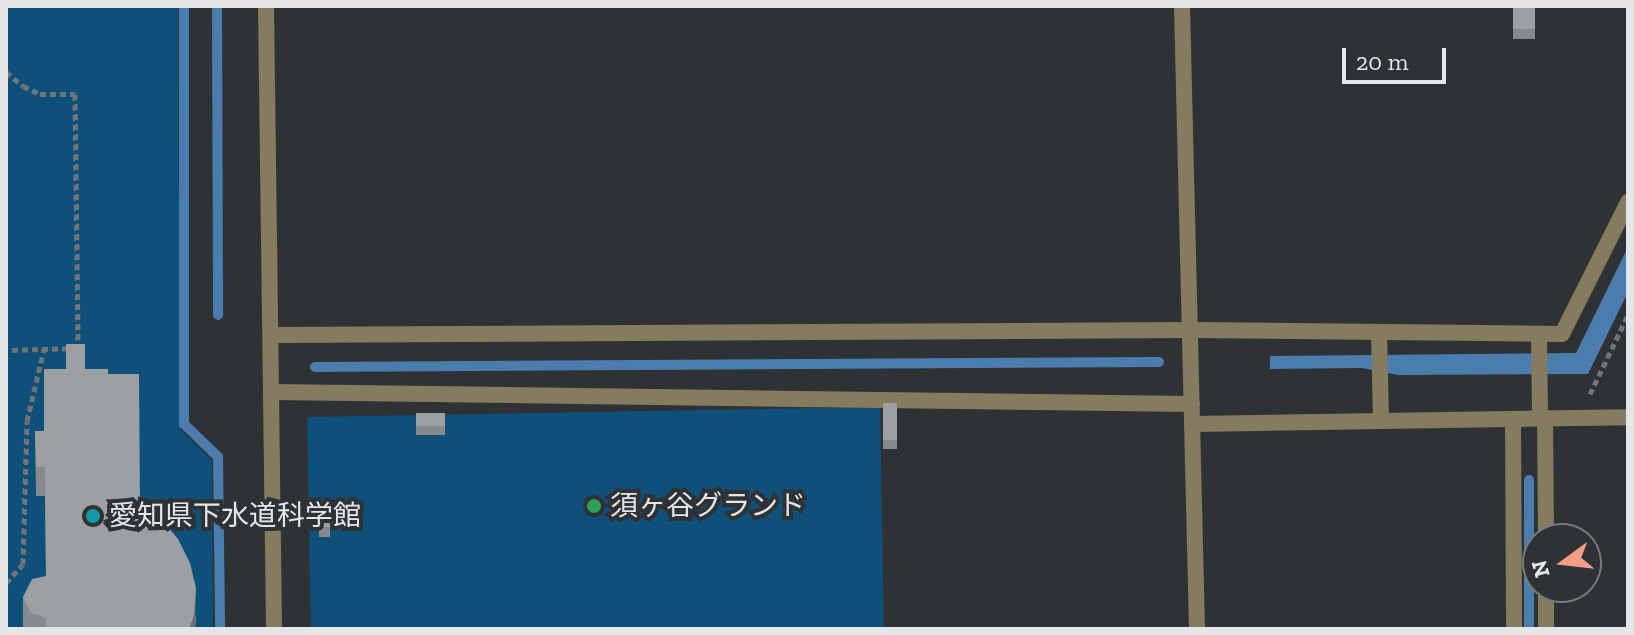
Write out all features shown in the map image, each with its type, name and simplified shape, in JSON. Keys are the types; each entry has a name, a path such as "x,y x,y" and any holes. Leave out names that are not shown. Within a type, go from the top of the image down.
{"street":[{"path":"266,6 274,629"},
{"path":"1182,6 1197,629"},
{"path":"271,335 1190,330 1562,334 1628,202"},
{"path":"1379,332 1381,421"},
{"path":"1539,334 1545,523"},
{"path":"272,392 1192,404"},
{"path":"1192,424 1628,417"},
{"path":"1513,419 1514,629"},
{"path":"1546,603 1546,629"}],"path":[{"path":"6,72 40,94 75,94 78,348 6,350"},
{"path":"1578,418 1628,315"},
{"path":"6,583 23,564 27,421 44,349"}],"shaded area":[{"path":"6,6 178,6 180,429 212,461 213,629 6,629"},
{"path":"1628,247 1628,292 1588,374 1398,375 1362,368 1270,369 1270,356 1576,353"},
{"name":"須ヶ谷グランド","path":"880,407 884,629 311,629 307,417"}],"building":[{"path":"1513,6 1535,6 1535,29 1513,29"},
{"name":"愛知県下水道科学館","path":"66,344 85,344 85,369 108,369 108,374 139,374 140,506 163,521 178,539 190,563 196,588 194,615 189,629 46,629 46,618 30,612 23,597 32,579 46,576 45,467 36,467 35,431 44,431 44,369 66,369"},
{"path":"883,403 897,403 897,440 883,440"},
{"path":"416,413 445,413 445,426 416,426"},
{"path":"319,501 330,501 330,527 319,527"}],"waterway":[{"path":"184,6 184,424 218,457 220,629"},
{"path":"217,6 218,315"},
{"path":"315,367 1159,362"},
{"path":"1529,480 1529,629"}],"place":[{"name":"須ヶ谷グランド","path":"594,506"},
{"name":"愛知県下水道科学館","path":"93,516"}]}
